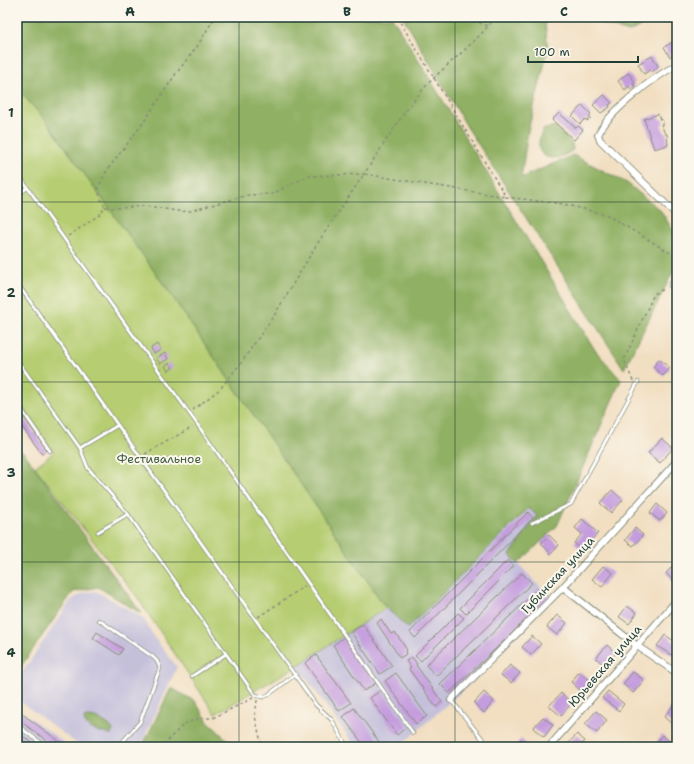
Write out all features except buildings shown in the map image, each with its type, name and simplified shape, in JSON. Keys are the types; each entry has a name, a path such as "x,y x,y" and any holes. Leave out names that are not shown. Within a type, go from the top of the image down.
{"street":[{"path":"677,65 640,90 611,118 598,135 600,140 677,215"},
{"name":"Губинская улица","path":"451,700 563,587 677,461"},
{"path":"563,587 637,646 677,673"},
{"name":"Юрьевская улица","path":"549,747 677,600"}],"lane":[{"path":"17,173 197,424 413,733"},
{"path":"17,195 28,188"},
{"path":"670,286 677,272"},
{"path":"17,282 316,704 332,720 347,747"},
{"path":"17,360 80,448 88,468 128,514 258,697 268,695 296,674"},
{"path":"532,524 571,504 638,382"},
{"path":"17,403 50,451"},
{"path":"80,448 118,425"},
{"path":"98,532 128,514"},
{"path":"99,620 152,657 157,661 160,668 140,722 118,747"},
{"path":"192,676 226,654"},
{"path":"451,700 490,747"},
{"path":"17,725 46,747"}],"path":[{"path":"105,207 100,198 98,188 107,170 141,126 175,75 198,45 215,17"},
{"path":"397,17 506,197"},
{"path":"462,17 488,26"},
{"path":"188,413 220,389 241,362 275,314 317,244 409,108 434,78 488,26 494,17"},
{"path":"105,207 123,209 144,206 186,212 248,195 272,194 308,176 364,174 506,197 564,204 607,215 677,257"},
{"path":"64,238 99,215 105,207"},
{"path":"636,386 624,360 654,294 670,286"},
{"path":"141,457 197,424"},
{"path":"256,618 308,583"},
{"path":"166,747 169,739 184,724 200,718 213,718 230,711 247,700 258,697"},
{"path":"258,697 255,716 262,747"}],"shaded area":[{"path":"530,508 537,516 510,555 551,598 479,676 399,747 356,747 297,666 386,608 408,628"},
{"path":"96,591 143,618 156,640 177,667 140,747 81,747 17,699 17,682 20,676 71,600 84,593"},
{"path":"17,708 70,747 26,747 17,741"}],"green space":[{"path":"17,17 392,17 595,350 621,380 557,526 518,564 510,555 537,516 529,508 408,628 386,608 167,289 48,123 17,88"},
{"path":"403,17 561,17 545,22 548,50 528,131 521,178 573,155 627,183 661,211 677,237 677,264 624,369 467,127"},
{"path":"581,17 657,17 629,32"},
{"name":"Фестивальное","path":"17,88 48,123 167,289 386,608 297,666 215,714 137,597 35,467 54,452 17,399"},
{"path":"554,126 572,143 573,150 565,155 551,158 545,156 541,152 539,147 539,139 543,130"},
{"path":"17,447 25,454 142,614 98,587 73,592 17,672"},
{"path":"171,688 195,701 208,722 235,747 142,747"},
{"path":"87,717 105,722 113,730 111,734 90,728 85,722 84,718"}]}
